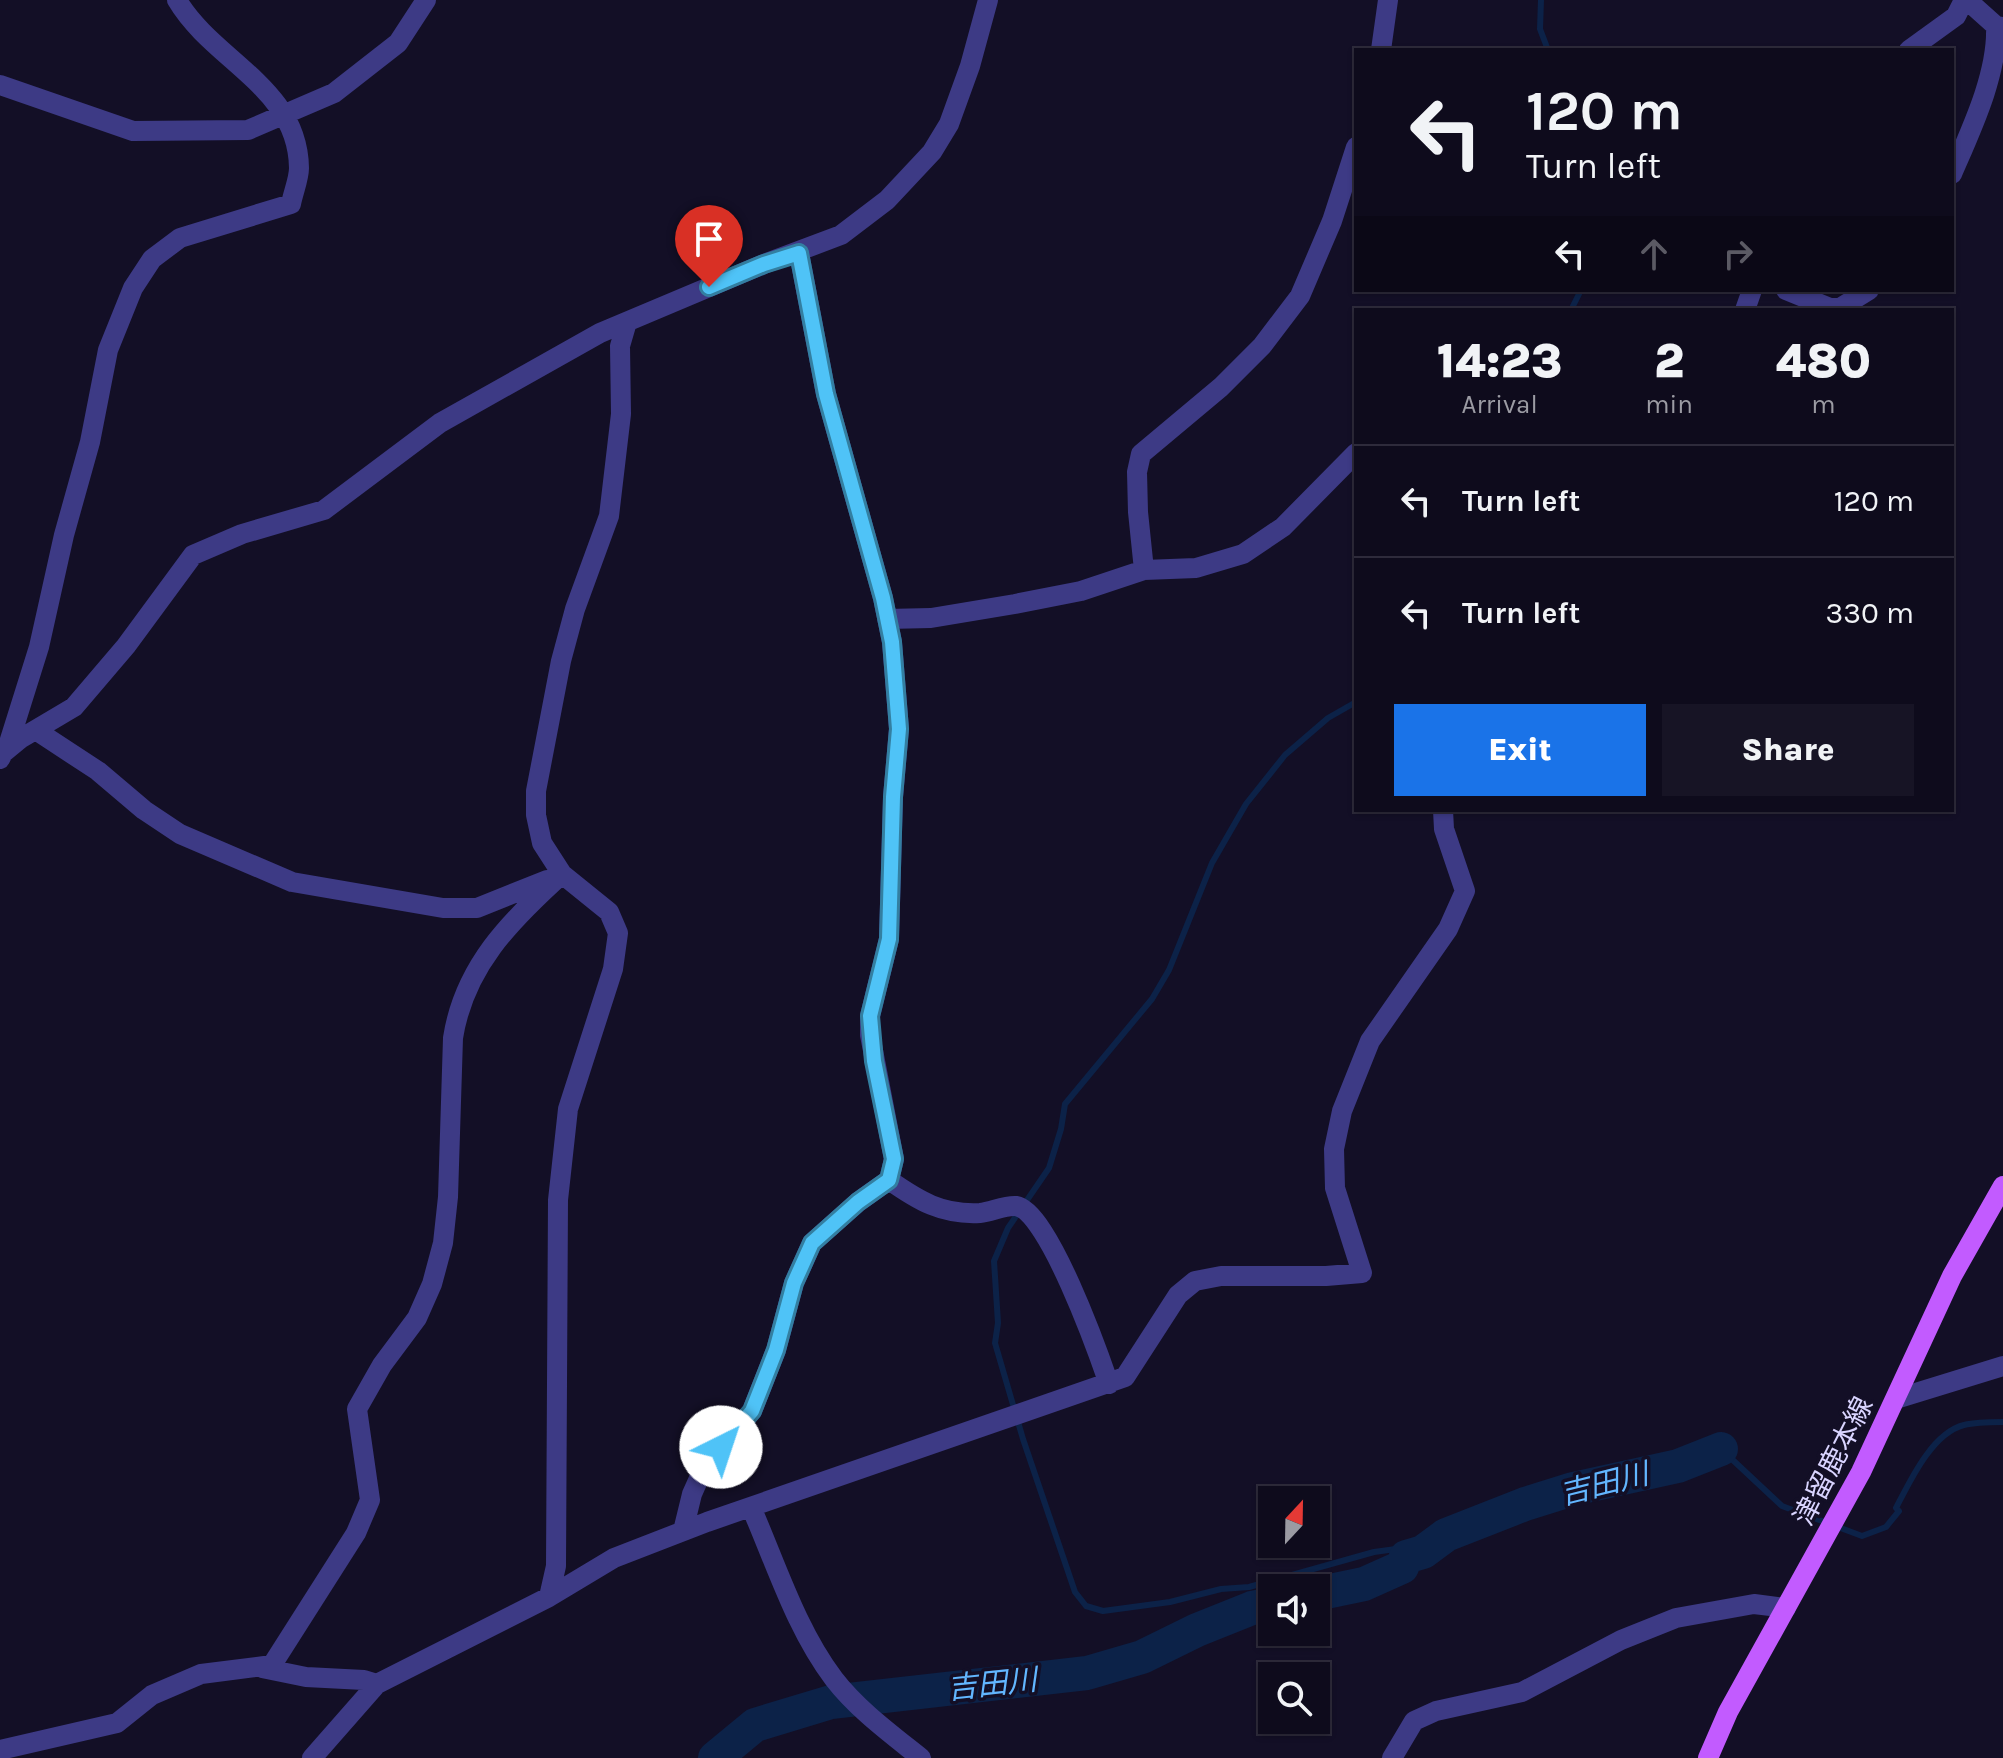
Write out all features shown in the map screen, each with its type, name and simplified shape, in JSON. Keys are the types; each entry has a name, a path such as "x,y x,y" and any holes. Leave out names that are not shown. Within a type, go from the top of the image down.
{"main road":[{"name":"津留鹿本線","path":"1708,1758 1728,1712 1861,1472 1952,1276 2003,1186"}],"street":[{"path":"4,754 39,647 64,535 90,442 108,350 133,288 152,259 180,238 291,204 299,169 285,114 269,92 213,43 177,0"},
{"path":"0,85 133,131 248,130 334,93 398,43 426,0"},
{"path":"4,754 74,707 126,646 193,555 242,534 324,510 440,423 600,333 841,235 887,200 932,152 949,124 970,66 988,0"},
{"path":"1381,48 1388,0"},
{"path":"1912,48 1956,16 1965,0 1999,27 1997,48 1973,125 1954,169"},
{"path":"1144,570 1137,472 1141,454 1221,387 1262,346 1300,296 1332,221 1354,153"},
{"path":"683,1531 692,1494 705,1465 752,1411 776,1350 794,1283 812,1243 858,1202 889,1180 894,1159 870,1035 870,1016 889,939 893,797 899,729 892,642 826,394 799,253"},
{"path":"1791,292 1830,308"},
{"path":"1840,308 1866,292"},
{"path":"549,1597 556,1566 558,1200 568,1109 613,969 618,933 609,912 562,874 542,843 536,815 536,791 572,622 609,516 621,414 620,346 627,322"},
{"path":"887,619 931,618 1015,604 1081,591 1144,570 1196,568 1243,554 1283,527 1354,455"},
{"path":"37,731 98,771 144,810 180,834 292,882 443,908 477,908 562,874"},
{"path":"312,1758 377,1684 549,1597 614,1558 683,1531 1125,1377 1178,1295 1195,1281 1221,1276 1362,1273 1335,1188 1334,1149 1342,1111 1370,1041 1448,929 1465,891 1444,829 1443,812"},
{"path":"0,1750 117,1723 152,1695 201,1674 272,1665 356,1533 370,1500 357,1409 382,1365 417,1318 432,1284 443,1243 448,1197 453,1038 457,1015 475,969 524,908 562,874"},
{"path":"889,1180 920,1202 949,1212 981,1213 1015,1206 1029,1212 1043,1231 1084,1314 1109,1384"},
{"path":"1896,1399 2003,1366"},
{"path":"751,1507 803,1629 834,1680 881,1726 921,1758"},
{"path":"1392,1758 1414,1721 1436,1711 1522,1692 1621,1640 1676,1618 1754,1604 1786,1608"},
{"path":"262,1668 306,1677 364,1680 377,1684"}],"waterway":[{"path":"1541,0 1540,29 1547,48"},
{"path":"1572,308 1580,292"},
{"path":"1354,703 1328,718 1285,755 1246,804 1212,863 1169,970 1152,999 1065,1104 1049,1168 1008,1228 994,1261 998,1323 995,1343 1023,1439 1075,1592 1086,1606 1103,1611 1170,1602 1221,1589 1249,1587 1374,1552 1396,1549 1406,1557"},
{"path":"1721,1449 1782,1506 1862,1536 1886,1527 1899,1511 1896,1508 1923,1459 1942,1438 1964,1425 2003,1422"},
{"name":"吉田川","path":"1330,1591 1364,1584 1402,1567 1406,1557 1423,1552 1446,1535 1525,1504 1573,1489 1678,1466 1721,1449"},
{"name":"吉田川","path":"715,1758 755,1725 831,1702 1087,1673 1142,1657 1197,1630 1258,1607"}],"route":[{"path":"709,287 799,253 826,394 883,598 892,642 899,729 893,797 889,939 870,1016 874,1061 894,1159 889,1180 858,1202 812,1243 794,1283 776,1350 752,1411 721,1447"}]}
